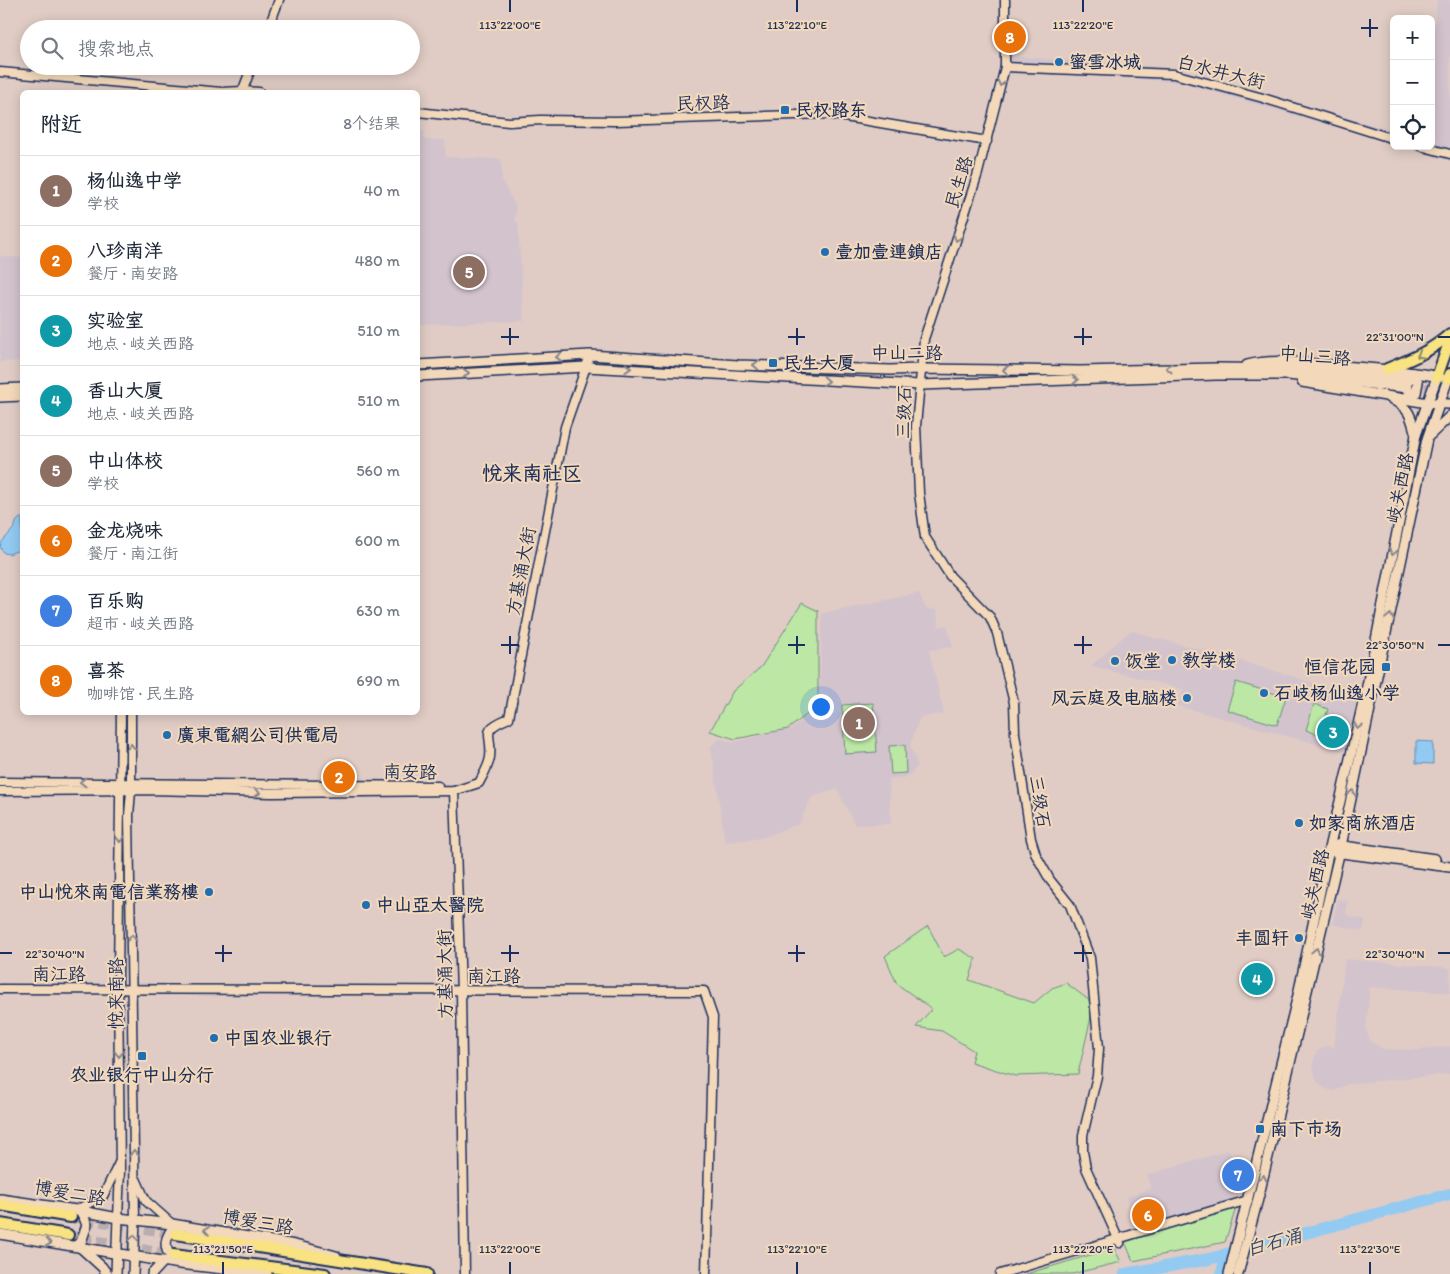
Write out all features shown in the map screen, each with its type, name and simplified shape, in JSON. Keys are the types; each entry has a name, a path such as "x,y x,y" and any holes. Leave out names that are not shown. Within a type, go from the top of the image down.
{"main road":[{"path":"1387,370 1435,347 1450,334"},
{"path":"1437,377 1450,340"},
{"name":"中山二路","path":"420,365 590,355 773,366 890,370 1217,371"},
{"path":"1237,368 1260,361 1387,370 1410,381 1418,382 1416,393 1402,398"},
{"name":"中山二路","path":"420,376 586,367 920,385 1217,371"},
{"name":"中山三路","path":"1217,371 1237,368 1288,369 1410,381"},
{"name":"中山三路","path":"1217,371 1410,381"},
{"path":"1288,375 1304,383 1450,404"},
{"name":"岐关西路","path":"1247,1224 1248,1200 1298,995 1367,686 1416,435 1437,377"},
{"path":"1410,381 1449,377"},
{"name":"岐关西路","path":"1247,1224 1259,1195 1340,849 1427,439 1438,403 1449,377"},
{"path":"0,389 20,388"},
{"path":"1383,394 1404,406 1411,416 1416,435"},
{"path":"0,398 20,396"},
{"path":"1427,439 1450,416"},
{"path":"1330,848 1450,861"},
{"path":"1340,849 1450,867"},
{"name":"博爱二路","path":"0,1198 73,1213 135,1220"},
{"path":"0,1205 83,1215 87,1225 81,1242 77,1247"},
{"name":"悦来南路","path":"116,1274 118,1218"},
{"name":"悦来南路","path":"132,1274 135,1220"},
{"name":"博爱三路","path":"135,1220 172,1224 180,1230 427,1274"},
{"path":"0,1224 68,1235"},
{"path":"1234,1273 1247,1224"},
{"path":"180,1230 172,1229 166,1244 166,1250 180,1264"},
{"path":"0,1234 116,1254 325,1274"},
{"path":"77,1247 102,1267 107,1274"},
{"path":"169,1258 180,1264 267,1274"},
{"path":"152,1274 169,1258"}],"street":[{"path":"271,20 279,0"},
{"name":"民生路","path":"921,369 924,339 987,141 1005,67 1005,0"},
{"name":"白水井大街","path":"1005,67 1174,74 1263,98 1390,138"},
{"path":"0,72 20,74"},
{"path":"33,75 199,90"},
{"path":"242,90 248,75"},
{"name":"民权路","path":"420,112 509,122 540,120 616,121 827,114 987,141"},
{"path":"1435,150 1450,154"},
{"name":"方基涌大街","path":"465,1274 461,991 454,791 479,783 490,757 488,733 495,724 509,718 565,426 590,355"},
{"name":"三级石","path":"921,369 916,426 919,493 925,537 950,576 990,617 997,633 1014,703 1015,733 1031,839 1036,855 1050,880 1070,904 1090,958 1099,1048 1098,1076 1083,1135 1083,1152 1086,1168 1119,1241"},
{"name":"悦来南路","path":"118,1218 122,715"},
{"name":"悦来南路","path":"131,715 129,815 135,1220"},
{"name":"南安路","path":"0,782 131,787 440,786 454,791"},
{"name":"南安路","path":"0,792 121,786"},
{"name":"南江路","path":"0,989 704,992 713,1017 706,1274"},
{"path":"73,1213 103,1196 119,1162"},
{"path":"135,1178 146,1200 172,1224"},
{"path":"1000,1274 1119,1241 1248,1200"}],"shaded area":[{"path":"1437,0 1450,0 1450,161 1413,150 1435,150 1435,22"},
{"path":"1009,56 1174,68 1390,130 1390,143 1180,82 1091,76 1009,74"},
{"path":"420,130 424,131 424,140 445,140 446,157 501,159 502,181 516,207 515,221 518,222 524,321 420,325"},
{"path":"0,256 20,258 20,361 0,362"},
{"path":"919,593 926,609 937,610 939,627 947,625 953,647 929,650 944,714 920,717 910,745 918,766 907,777 889,779 891,824 855,825 837,789 812,797 799,824 761,838 725,842 711,746 719,739 734,742 793,728 819,708 822,613"},
{"name":"石岐杨仙逸小学","path":"1131,630 1358,696 1345,752 1178,706 1183,689 1091,666"},
{"path":"1338,899 1348,901 1346,913 1348,916 1365,920 1363,931 1332,924"},
{"path":"1345,959 1450,968 1450,993 1370,987 1366,1029 1370,1041 1383,1049 1419,1050 1450,1046 1450,1074 1348,1084 1334,1091 1326,1089 1318,1083 1314,1073 1313,1062 1317,1051 1327,1046 1334,1047"},
{"path":"1229,1150 1237,1174 1234,1197 1221,1205 1136,1231 1126,1197 1151,1189 1147,1175"}],"green space":[{"path":"802,603 818,611 818,706 788,729 735,739 710,731 733,691 761,667"},
{"path":"1236,682 1286,697 1277,725 1227,710"},
{"path":"873,703 877,752 845,754 842,705"},
{"path":"1314,704 1328,709 1320,735 1306,730"},
{"path":"905,745 906,773 891,774 889,746"},
{"path":"928,926 944,957 959,949 976,959 969,980 1034,1003 1052,988 1066,983 1094,1004 1078,1074 1015,1076 971,1062 974,1051 942,1031 916,1027 932,1009 897,984 885,956"},
{"path":"1236,1208 1225,1242 1133,1261 1125,1242"},
{"path":"1114,1248 1121,1262 1072,1274 1026,1274"}],"water":[{"path":"20,518 20,550 9,554 4,553 0,547 1,543 15,527 16,522"},
{"path":"1416,741 1433,742 1433,764 1416,763"}],"waterway":[{"name":"白石涌","path":"1125,1274 1209,1259 1450,1194"},
{"path":"1222,1274 1226,1254"}],"tunnel":[{"path":"1411,388 1450,388"},
{"path":"71,1217 176,1234"},
{"path":"68,1235 173,1255"}],"place":[{"name":"喜茶","path":"1010,37"},
{"name":"蜜雪冰城","path":"1059,62"},
{"name":"民权路东","path":"785,110"},
{"name":"壹加壹連鎖店","path":"825,252"},
{"name":"中山体校","path":"469,272"},
{"name":"民生大厦","path":"773,363"},
{"name":"教学楼","path":"1172,660"},
{"name":"饭堂","path":"1115,661"},
{"name":"恒信花园","path":"1386,667"},
{"name":"石岐杨仙逸小学","path":"1264,693"},
{"name":"风云庭及电脑楼","path":"1187,698"},
{"name":"杨仙逸中学","path":"859,723"},
{"name":"实验室","path":"1333,732"},
{"name":"廣東電網公司供電局","path":"167,735"},
{"name":"八珍南洋","path":"339,777"},
{"name":"如家商旅酒店","path":"1299,823"},
{"name":"中山悅來南電信業務樓","path":"209,892"},
{"name":"中山亞太醫院","path":"366,905"},
{"name":"丰圆轩","path":"1299,938"},
{"name":"香山大厦","path":"1257,979"},
{"name":"中国农业银行","path":"214,1038"},
{"name":"农业银行中山分行","path":"142,1056"},
{"name":"南下市场","path":"1260,1129"},
{"name":"百乐购","path":"1238,1175"},
{"name":"金龙烧味","path":"1148,1215"}],"district":[{"name":"悦来南社区","path":"532,473"}]}
